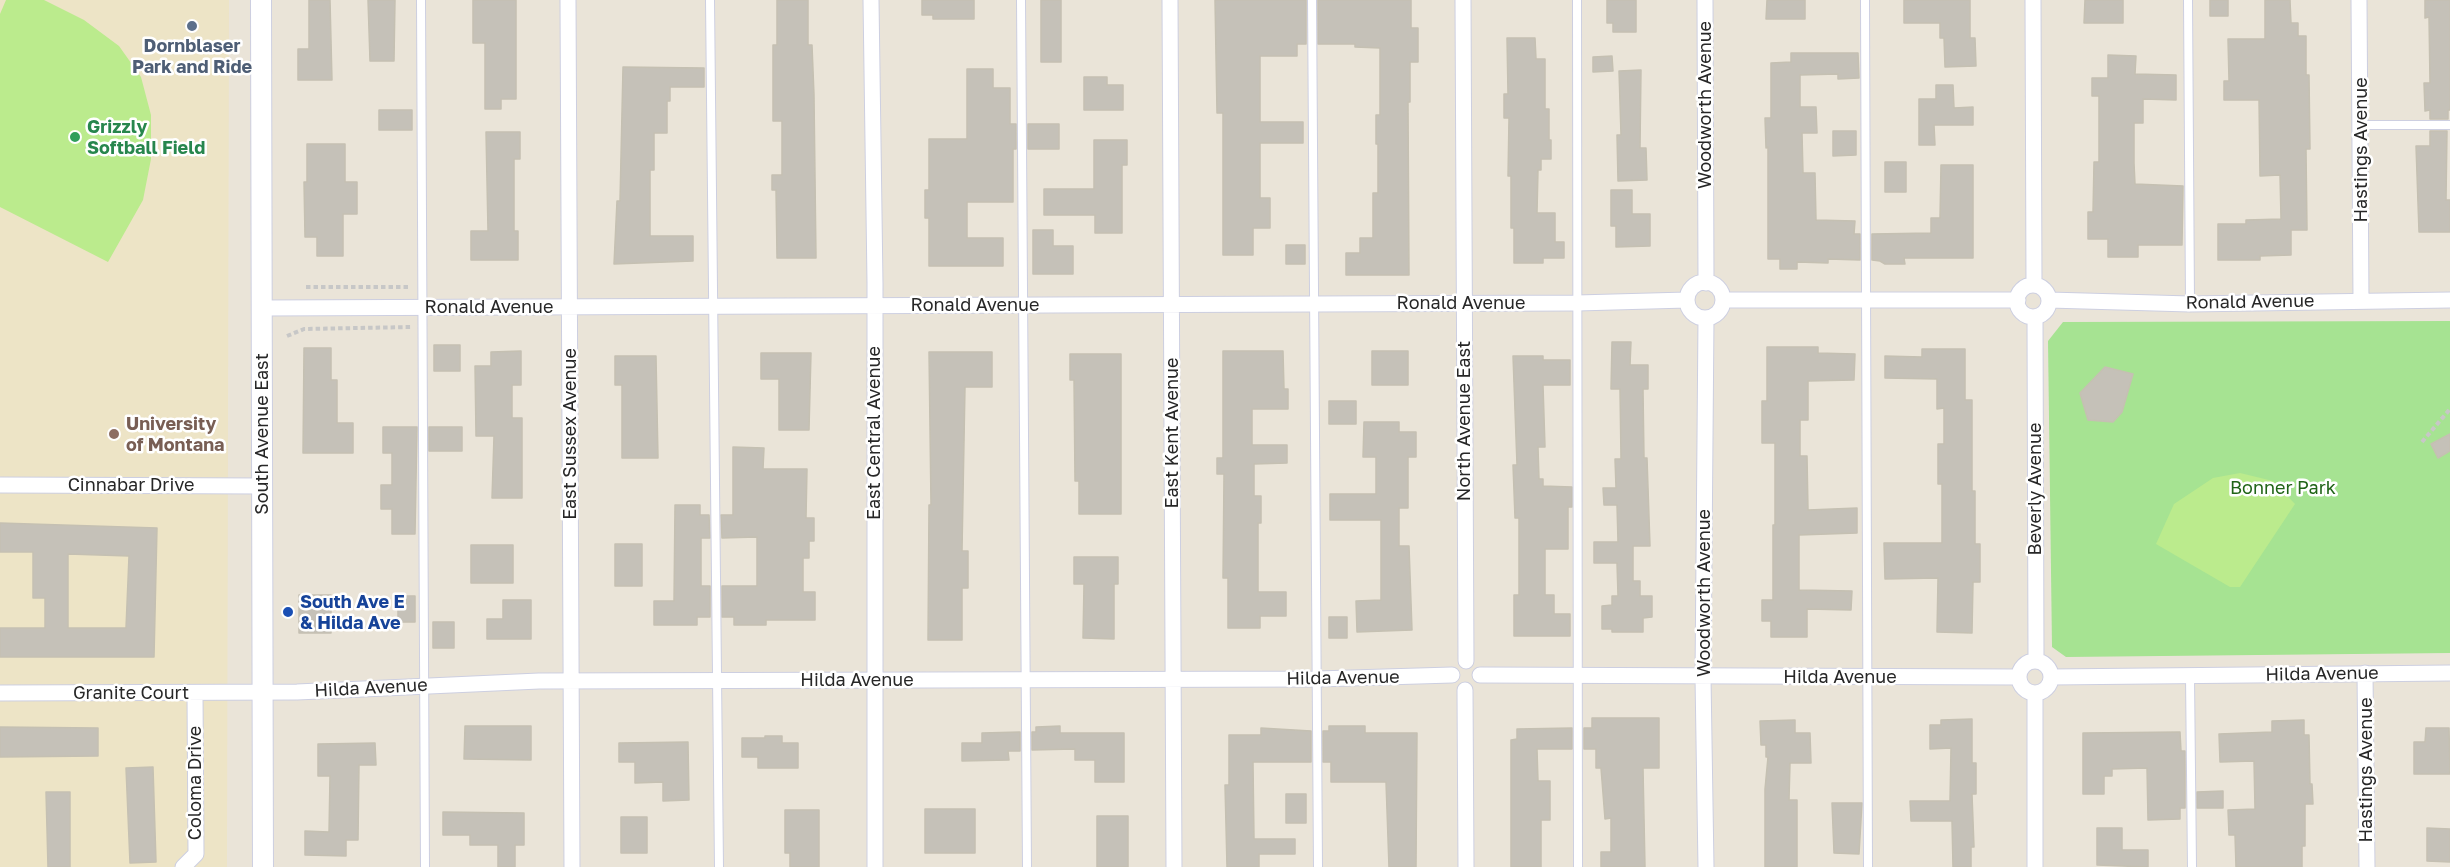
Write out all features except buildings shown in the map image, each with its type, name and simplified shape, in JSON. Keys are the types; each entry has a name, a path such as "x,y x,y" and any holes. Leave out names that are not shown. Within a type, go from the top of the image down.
{"street":[{"name":"South Avenue East","path":"261,0 263,867"},
{"name":"East Sussex Avenue","path":"568,0 572,867"},
{"name":"East Central Avenue","path":"871,0 875,306 873,680 875,867"},
{"name":"East Kent Avenue","path":"1170,0 1174,867"},
{"name":"North Avenue East","path":"1463,0 1466,661"},
{"name":"Woodworth Avenue","path":"1705,0 1706,283"},
{"path":"2033,0 2034,285"},
{"name":"Hastings Avenue","path":"2359,0 2362,125 2361,301"},
{"path":"1706,283 1719,289 1723,300 1719,312 1706,318 1692,313 1688,300 1694,287 1706,283"},
{"path":"2034,285 2044,289 2049,300 2045,311 2035,316 2023,313 2018,300 2023,288 2034,285"},
{"name":"Ronald Avenue","path":"262,308 1577,303 1688,300"},
{"path":"1723,300 1866,302 2018,300"},
{"name":"Ronald Avenue","path":"2049,300 2190,304 2450,300"},
{"name":"Beverly Avenue","path":"2035,316 2036,661"},
{"name":"Woodworth Avenue","path":"1706,318 1703,677 1706,867"},
{"name":"Cinnabar Drive","path":"0,485 262,486"},
{"path":"1466,661 1476,665 1480,675 1475,687 1465,690 1456,686 1452,675 1456,666 1466,661"},
{"path":"2036,661 2047,666 2051,677 2046,689 2035,693 2023,687 2019,677 2023,667 2036,661"},
{"name":"Hastings Avenue","path":"2365,673 2367,867"},
{"name":"Hilda Avenue","path":"2051,677 2450,673"},
{"name":"Hilda Avenue","path":"262,692 571,682 1317,679 1452,675"},
{"name":"Hilda Avenue","path":"1480,675 2019,677"},
{"path":"1465,690 1466,867"},
{"name":"Granite Court","path":"0,693 262,692"},
{"name":"Coloma Drive","path":"183,867 196,854 195,693"},
{"path":"2035,693 2035,867"}],"lane":[{"path":"421,0 425,867"},
{"path":"710,0 719,867"},
{"path":"1021,0 1027,867"},
{"path":"1312,0 1318,867"},
{"path":"1577,0 1578,867"},
{"path":"1865,0 1868,867"},
{"path":"2188,0 2190,304"},
{"path":"2362,125 2450,125"},
{"path":"2190,676 2192,867"}],"path":[{"path":"306,287 422,287"},
{"path":"287,336 304,329 422,327"},
{"path":"2422,442 2450,409"}],"shaded area":[{"name":"University of Montana","path":"0,0 229,0 227,867 0,867"}],"green space":[{"name":"Grizzly Softball Field","path":"6,0 44,0 84,20 119,46 141,77 151,115 151,159 143,200 108,262 0,207 0,14"},
{"name":"Bonner Park","path":"2450,321 2450,653 2066,657 2052,647 2048,341 2063,322"},
{"path":"2240,473 2273,481 2295,504 2240,587 2230,587 2156,544 2174,504 2213,478"}],"place":[{"name":"Dornblaser Park and Ride","path":"192,26"},
{"name":"Grizzly Softball Field","path":"75,137"},
{"name":"University of Montana","path":"114,434"},
{"name":"South Ave E & Hilda Ave","path":"288,612"}]}
